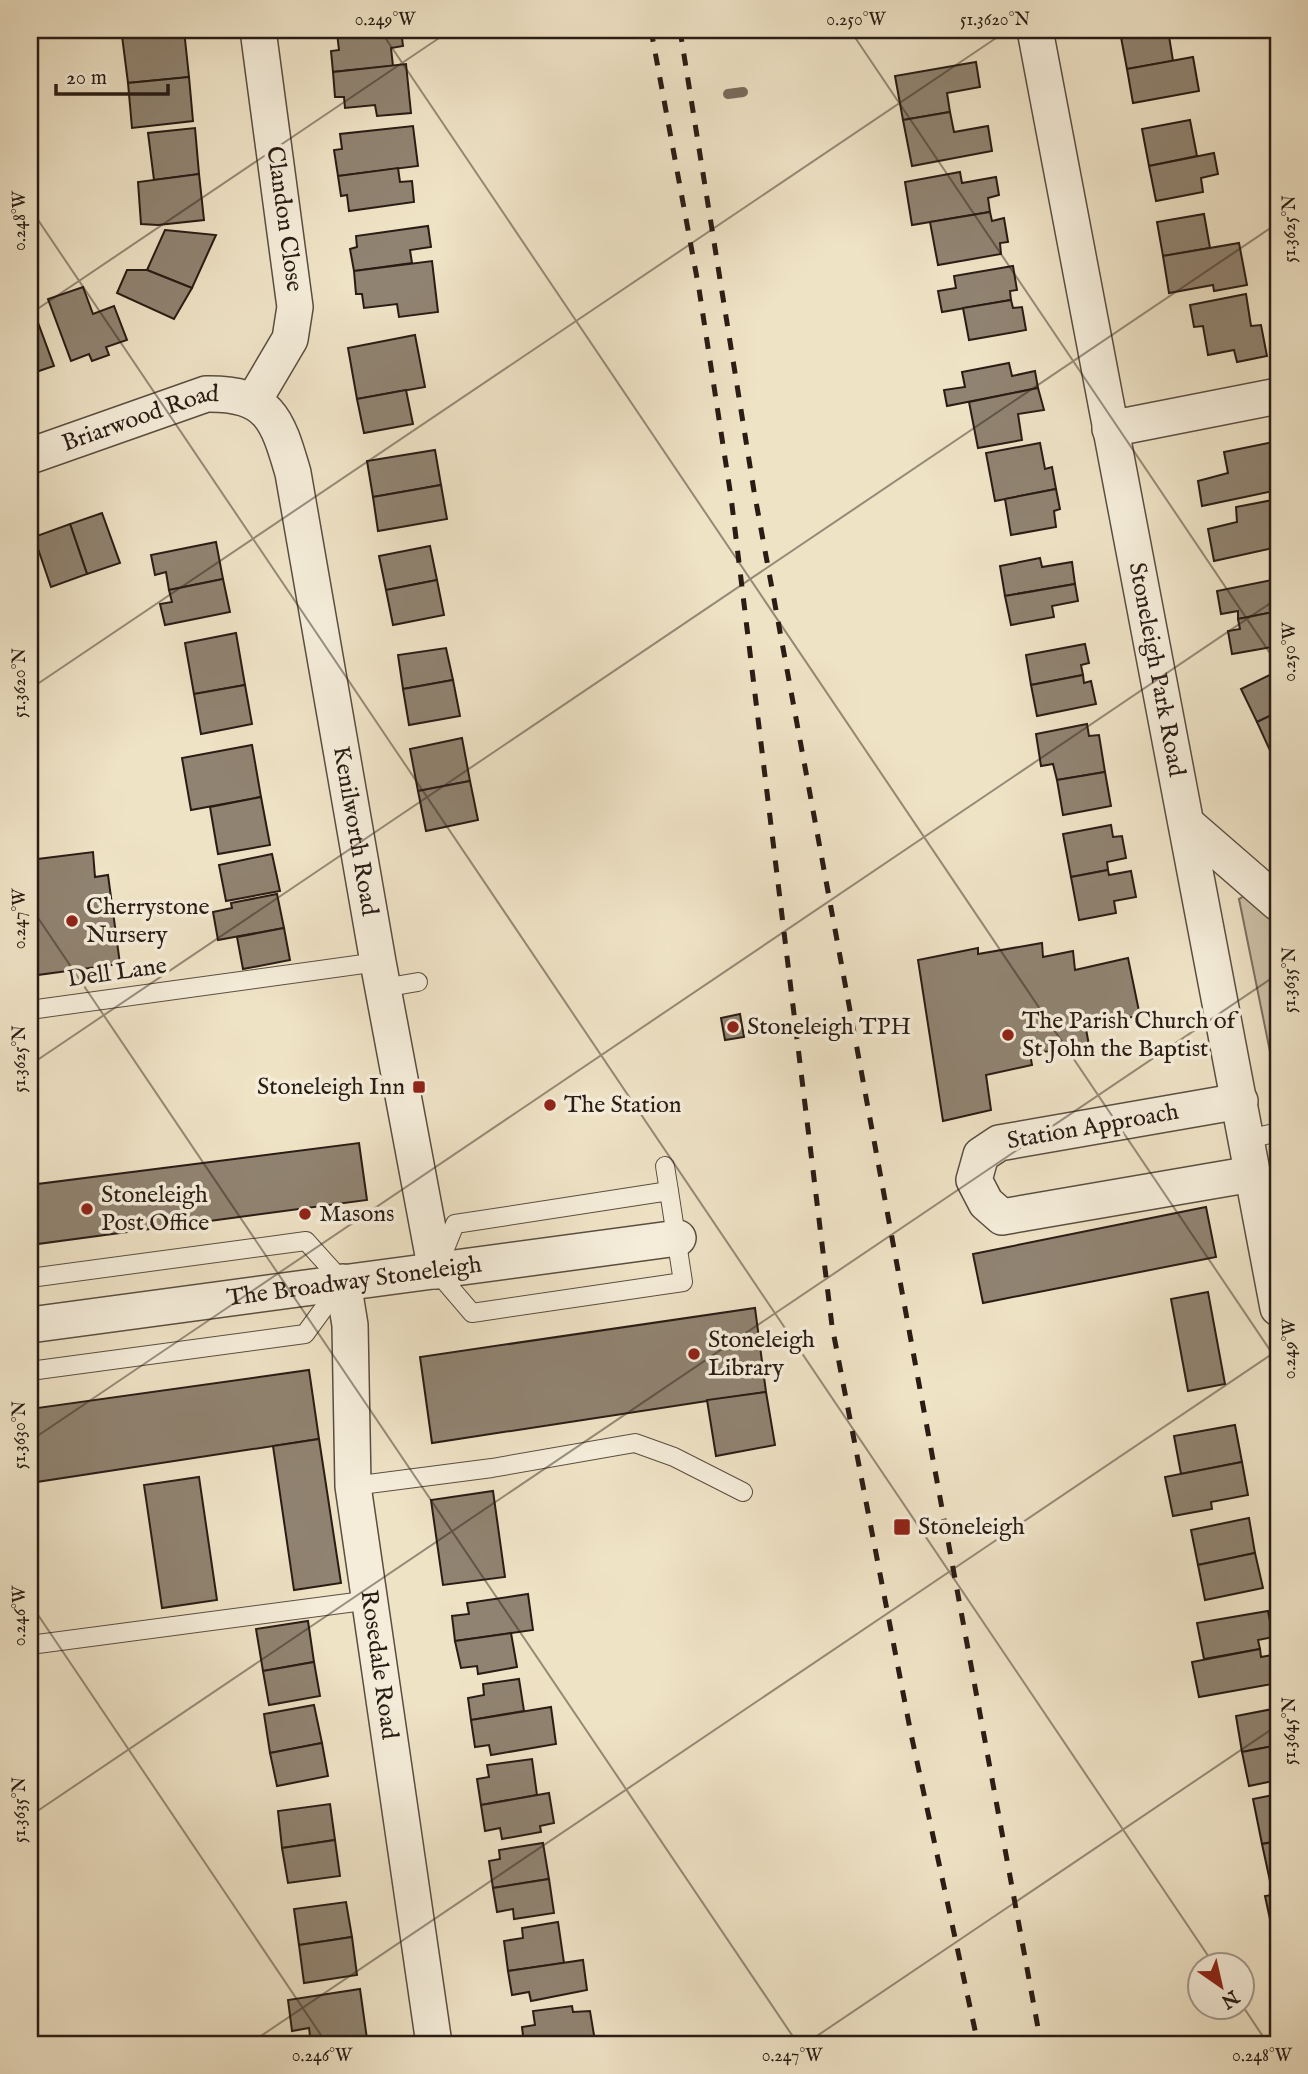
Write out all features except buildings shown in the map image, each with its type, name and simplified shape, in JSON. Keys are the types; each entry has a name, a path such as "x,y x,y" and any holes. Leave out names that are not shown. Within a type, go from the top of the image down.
{"street":[{"name":"Clandon Close","path":"254,400 290,339 295,307 258,30"},
{"name":"Stoneleigh Park Road","path":"1035,30 1240,1101 1263,1136 1252,1174 1278,1308"},
{"name":"Briarwood Road","path":"30,456 206,394 233,394 254,400"},
{"path":"1110,429 1278,396"},
{"name":"Kenilworth Road","path":"254,400 270,416 283,438 293,473 380,975 436,1271"},
{"path":"1187,824 1278,904"},
{"name":"Station Approach","path":"1240,1101 999,1143 981,1155 974,1180 986,1203 1002,1217 1252,1174"},
{"name":"The Broadway Stoneleigh","path":"30,1325 678,1238"},
{"name":"Rosedale Road","path":"343,1282 350,1325 354,1486 434,2044"}],"lane":[{"name":"Dell Lane","path":"30,1010 380,975 418,982"},
{"path":"665,1166 678,1238 683,1282 472,1313 436,1271 455,1224 669,1191"},
{"path":"30,1278 306,1241 343,1282 305,1334 30,1371"},
{"path":"354,1486 492,1468 635,1443 674,1457 743,1492"},
{"path":"30,1645 371,1600"}],"shaded area":[{"path":"1248,894 1278,914 1278,1091 1239,899"}],"waterway":[{"path":"728,94 743,92"}],"railway":[{"path":"651,30 699,289 731,497 832,1326 911,1734 978,2044"},
{"path":"680,30 754,491 1041,2044"}],"place":[{"name":"Cherrystone Nursery","path":"72,921"},
{"name":"Stoneleigh TPH","path":"733,1027"},
{"name":"The Parish Church of St John the Baptist","path":"1008,1035"},
{"name":"Stoneleigh Inn","path":"419,1087"},
{"name":"The Station","path":"550,1105"},
{"name":"Stoneleigh Post Office","path":"87,1209"},
{"name":"Masons","path":"305,1214"},
{"name":"Stoneleigh Library","path":"694,1354"},
{"name":"Stoneleigh","path":"902,1527"}]}
